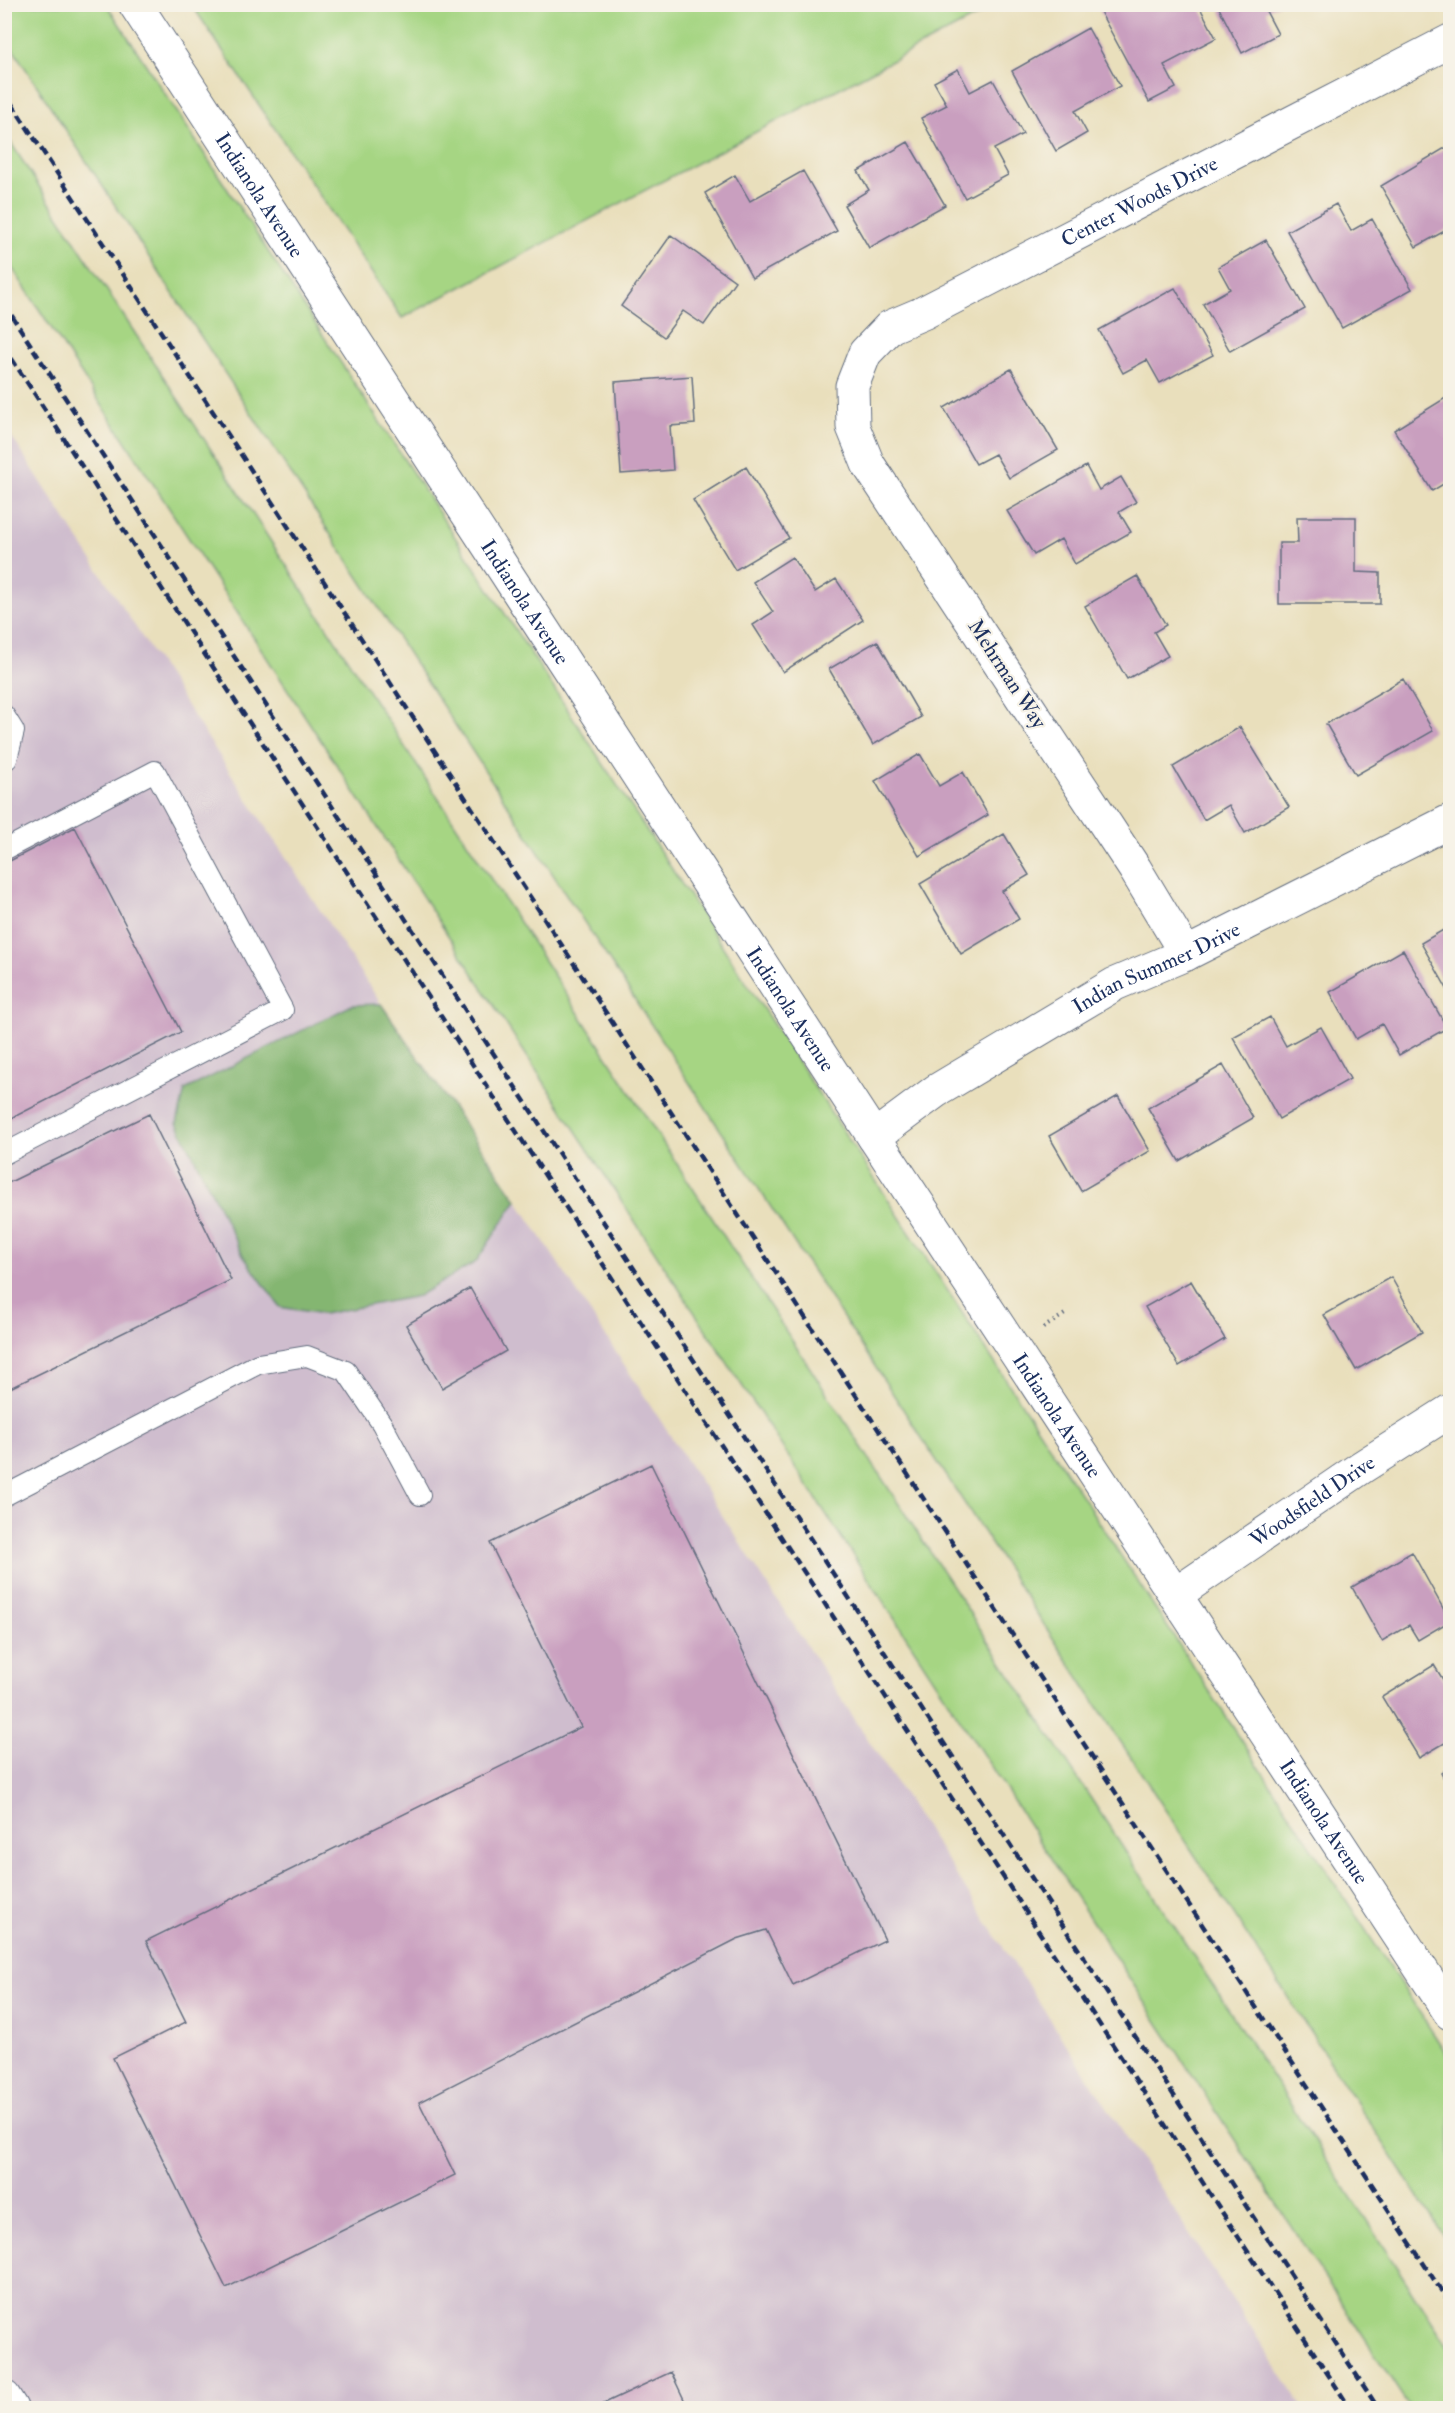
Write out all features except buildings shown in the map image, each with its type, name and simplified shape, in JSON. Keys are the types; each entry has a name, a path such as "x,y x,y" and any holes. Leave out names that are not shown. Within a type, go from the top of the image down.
{"main road":[{"name":"Indianola Avenue","path":"135,4 874,1137 1450,2013"},
{"name":"Center Woods Drive","path":"852,386 865,353 890,327 934,308 1450,41"},
{"name":"Mehrman Way","path":"852,386 853,427 868,464 1135,868 1186,954"},
{"name":"Indian Summer Drive","path":"874,1137 936,1091 1114,984 1186,954 1450,821"},
{"name":"Woodsfield Drive","path":"1176,1594 1362,1467 1450,1411"},
{"path":"4,2397 10,2409"}],"lane":[{"path":"4,715 14,731 8,759 4,761"},
{"path":"4,850 156,771 283,1010 4,1154"},
{"path":"4,1496 258,1364 307,1356 346,1371 382,1424 420,1495"}],"shaded area":[{"path":"4,425 381,1004 352,1005 476,1262 517,1200 1303,2408 13,2408 4,2393"}],"green space":[{"path":"4,5 107,5 1450,2059 1450,2245 5,37"},
{"path":"192,5 998,5 402,318"},
{"path":"5,134 1450,2349 1450,2408 1410,2408 5,257"},
{"path":"381,1004 517,1200 476,1262 418,1296 323,1314 280,1307 244,1257 177,1123 185,1090 352,1005"}],"railway":[{"path":"4,92 1450,2304"},
{"path":"4,304 1378,2408"},
{"path":"4,347 1350,2408"}]}
